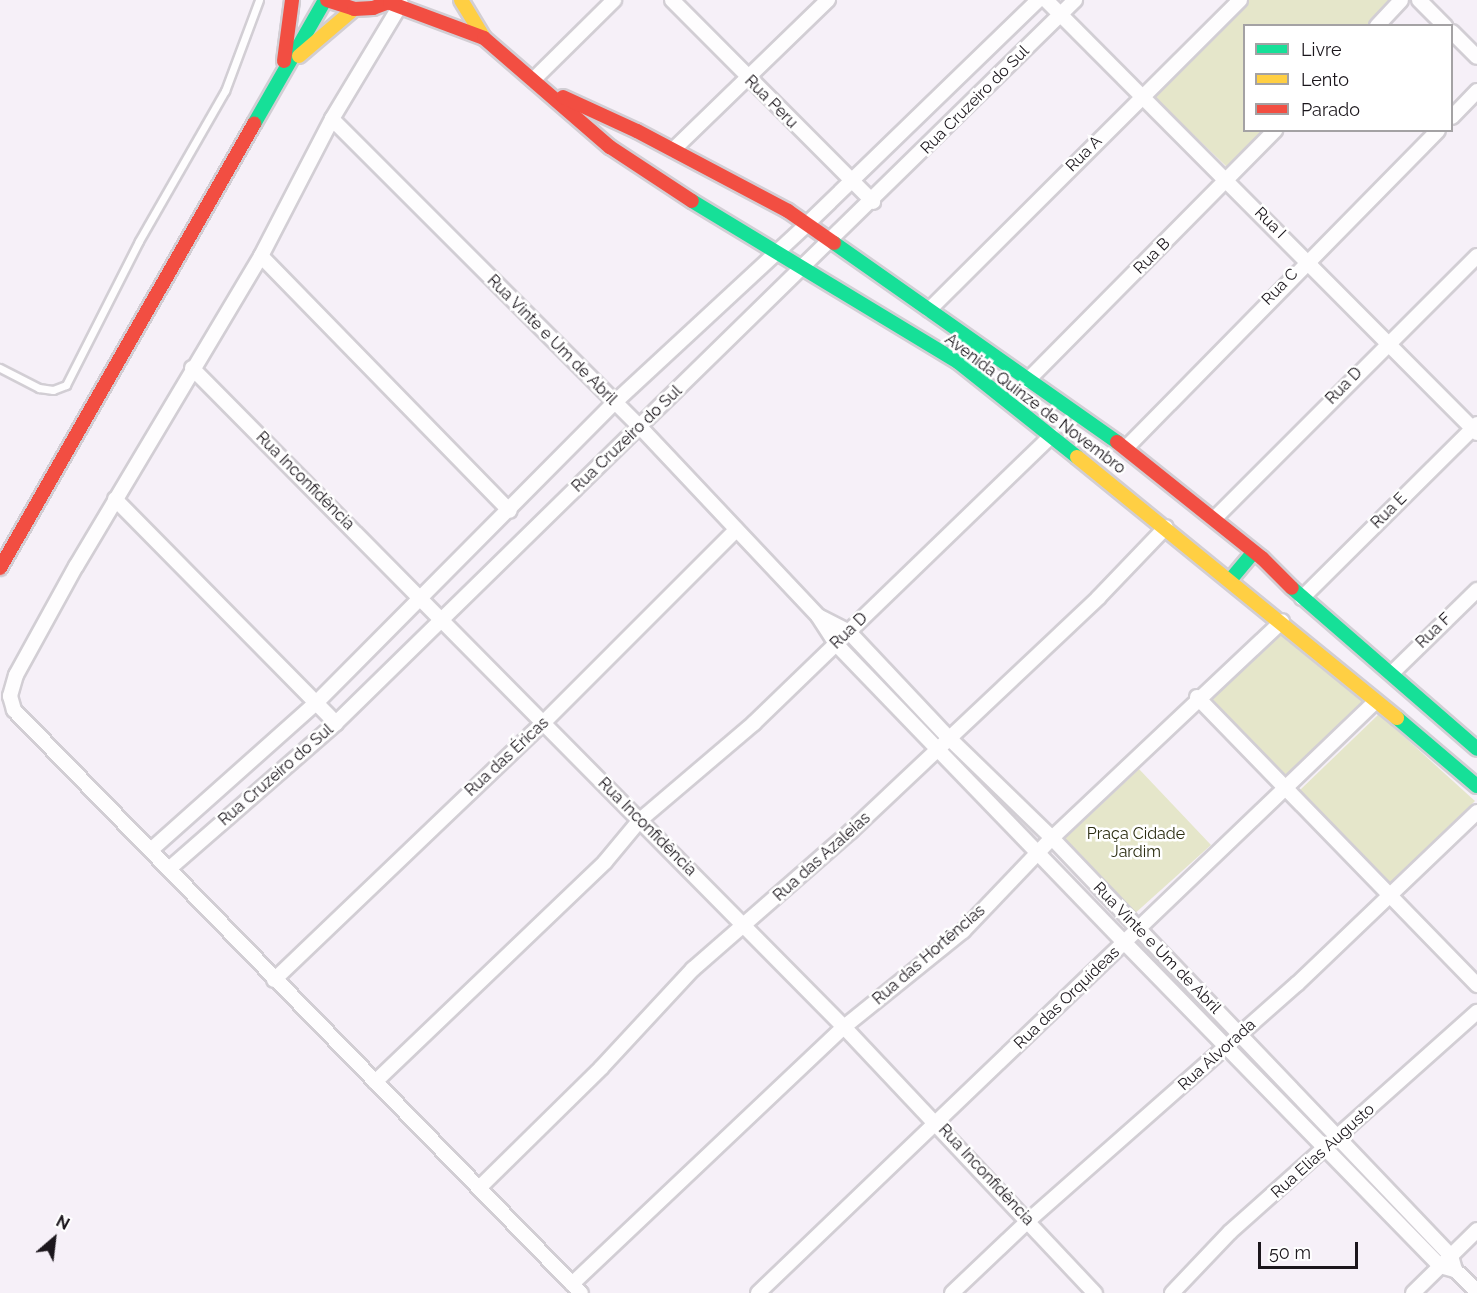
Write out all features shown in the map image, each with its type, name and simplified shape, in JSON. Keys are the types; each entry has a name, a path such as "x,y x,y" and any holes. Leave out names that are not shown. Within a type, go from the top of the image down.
{"main road":[{"path":"282,71 292,0"},
{"path":"0,568 282,71 326,0 354,9 395,2"},
{"name":"Avenida Quinze de Novembro","path":"461,0 484,38 546,89 610,147 774,253 803,268 958,362 1231,579 1477,786"},
{"name":"Avenida Quinze de Novembro","path":"395,2 484,38"},
{"path":"282,71 354,9"},
{"name":"Avenida Quinze de Novembro","path":"546,89 672,150 807,224 1027,381 1126,448 1254,552 1302,598 1392,673 1477,749"},
{"path":"927,343 935,314"},
{"path":"1231,579 1254,552"}],"street":[{"path":"533,80 614,0"},
{"name":"Rua Peru","path":"672,0 747,78 873,202"},
{"path":"672,150 828,0"},
{"name":"Rua Cruzeiro do Sul","path":"152,849 316,702 423,599 614,403 807,224 1038,0"},
{"name":"Rua I","path":"1046,0 1476,428"},
{"name":"Rua Cruzeiro do Sul","path":"170,868 336,723 873,202 1075,0"},
{"name":"Rua A","path":"935,314 1142,96 1240,0"},
{"path":"1379,24 1401,0"},
{"path":"1419,0 1443,24"},
{"path":"395,2 261,256 115,499 16,675 10,696 14,710 152,849 274,980 577,1288"},
{"path":"1453,33 1477,57"},
{"path":"1453,116 1477,92"},
{"name":"Rua Vinte e Um de Abril","path":"332,119 640,428 818,616 836,644 1440,1266"},
{"name":"Rua B","path":"1027,381 1273,132"},
{"name":"Rua C","path":"1126,448 1307,260 1436,132"},
{"path":"261,256 510,511"},
{"name":"Rua D","path":"1214,519 1389,341 1477,256"},
{"name":"Rua Inconfidência","path":"192,368 844,1027 1095,1293"},
{"name":"Rua E","path":"1302,598 1476,428"},
{"name":"Rua D","path":"375,1082 605,862 639,820 754,723 1052,435"},
{"path":"115,499 336,723"},
{"name":"Rua das Azaleias","path":"479,1188 601,1068 693,969 950,739 1166,527"},
{"name":"Rua das Éricas","path":"274,980 544,722 736,530"},
{"name":"Rua F","path":"1392,673 1477,590"},
{"name":"Rua Vinte e Um de Abril","path":"818,616 849,632 950,739 1052,838 1451,1256 1455,1270"},
{"name":"Rua das Hortências","path":"577,1288 844,1027 963,931 1052,838 1197,697 1282,621"},
{"path":"1197,697 1477,985"},
{"name":"Rua das Orquídeas","path":"758,1293 1375,702"},
{"name":"Rua Alvorada","path":"952,1293 1028,1221 1228,1047 1392,897 1477,812"},
{"name":"Rua Elias Augusto","path":"1172,1293 1230,1232 1477,1012"},
{"path":"1413,1293 1477,1230"},
{"path":"1440,1266 1455,1270 1477,1291"}],"lane":[{"path":"0,368 39,388 53,390 66,385 139,241 225,92 259,0"}],"green space":[{"path":"1249,0 1394,0 1369,24 1243,24 1243,132 1264,132 1228,168 1151,94"},
{"path":"1282,631 1364,703 1288,779 1208,695"},
{"path":"1379,714 1475,801 1389,885 1300,790"},
{"name":"Praça Cidade Jardim","path":"1139,769 1211,845 1132,916 1059,844"}],"traffic: fast":[{"path":"254,124 325,0"},
{"path":"692,201 958,362 1077,457"},
{"path":"834,243 1117,442"},
{"path":"1231,579 1254,552"},
{"path":"1292,588 1477,749"},
{"path":"1397,718 1477,786"}],"traffic: slow":[{"path":"461,0 484,38"},
{"path":"299,56 354,9"},
{"path":"1077,457 1397,718"}],"traffic: jam":[{"path":"284,61 292,0"},
{"path":"327,0 354,9 373,8 394,0"},
{"path":"390,3 484,38 610,147 692,201"},
{"path":"563,97 637,131 788,211 834,243"},
{"path":"0,568 254,124"},
{"path":"1117,442 1262,558 1292,588"}]}
